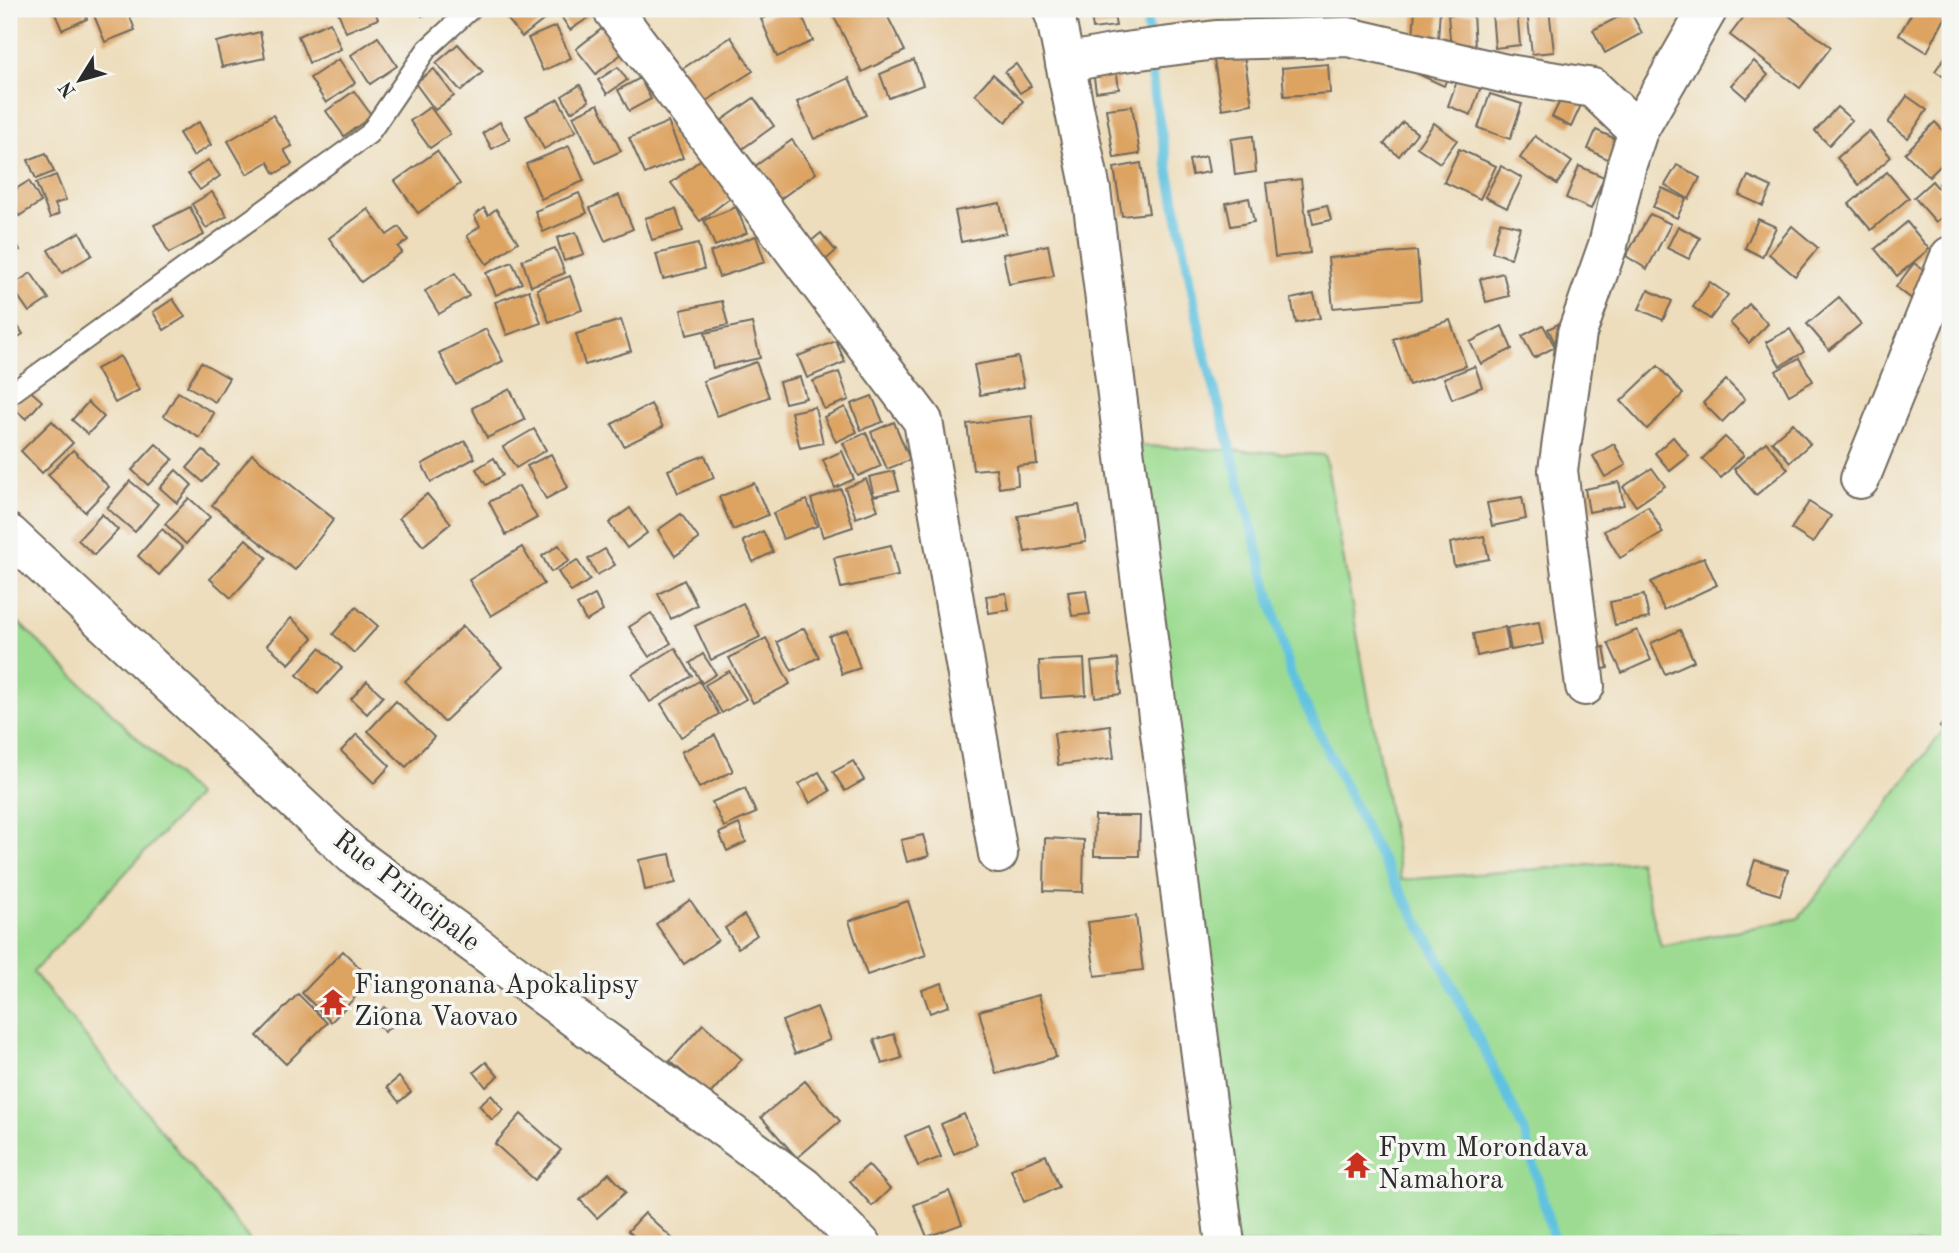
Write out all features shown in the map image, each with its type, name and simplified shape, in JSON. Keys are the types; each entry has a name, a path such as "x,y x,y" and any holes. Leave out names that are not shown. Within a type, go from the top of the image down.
{"street":[{"path":"612,9 923,421 998,854"},
{"path":"1052,9 1091,190 1224,1244"},
{"path":"1585,687 1558,470 1577,333 1608,245 1627,164 1638,131 1708,9"},
{"path":"1065,62 1216,40 1348,37 1502,73 1593,89 1638,131"},
{"path":"1860,479 1950,256"},
{"name":"Rue Principale","path":"9,534 353,855 804,1187 861,1244"}],"lane":[{"path":"9,395 369,134 427,49 471,9"}],"path":[{"path":"9,1233 15,1244"}],"green space":[{"path":"1124,445 1325,455 1401,880 1639,861 1661,946 1799,918 1950,722 1950,1244 1225,1244"},
{"path":"9,613 197,796 33,972 253,1244 9,1244"}],"building":[{"path":"53,9 83,9 87,19 62,30"},
{"path":"105,9 127,9 135,30 105,42 93,13"},
{"path":"337,9 374,9 378,19 346,32"},
{"path":"418,9 436,9 422,16"},
{"path":"507,9 545,9 550,15 522,37 502,12"},
{"path":"586,9 591,16 570,30 557,10"},
{"path":"785,9 799,9 813,41 777,57 761,19"},
{"path":"830,9 884,9 905,51 862,72"},
{"path":"1090,9 1113,9 1116,26 1093,29"},
{"path":"1280,9 1305,9 1306,16 1283,21"},
{"path":"1415,9 1440,9 1438,40 1413,38"},
{"path":"1549,9 1554,52 1532,54 1527,11"},
{"path":"1750,9 1780,9 1831,47 1800,88 1730,35"},
{"path":"1914,9 1950,9 1927,52 1899,35"},
{"path":"1517,10 1520,45 1495,48 1492,13"},
{"path":"1630,11 1642,33 1605,53 1593,30"},
{"path":"1473,13 1475,48 1451,50 1448,15"},
{"path":"330,22 341,49 309,63 298,36"},
{"path":"556,26 571,58 543,71 528,38"},
{"path":"604,27 624,52 596,74 576,49"},
{"path":"260,32 265,58 222,67 216,42"},
{"path":"378,37 397,66 370,84 351,55"},
{"path":"731,37 753,71 700,105 679,71"},
{"path":"458,44 483,72 461,91 436,63"},
{"path":"1243,50 1252,104 1222,109 1213,55"},
{"path":"1950,50 1950,81 1935,71"},
{"path":"339,59 355,83 326,103 310,78"},
{"path":"1425,59 1450,71 1444,86 1418,74"},
{"path":"914,60 923,85 889,98 880,74"},
{"path":"1115,61 1119,89 1096,92 1092,64"},
{"path":"1754,61 1768,75 1746,98 1731,85"},
{"path":"1016,64 1031,86 1020,93 1005,72"},
{"path":"1328,64 1330,93 1284,96 1282,68"},
{"path":"618,67 627,80 607,94 598,80"},
{"path":"434,69 454,96 435,110 415,83"},
{"path":"993,74 1023,101 1006,122 975,94"},
{"path":"640,78 651,99 629,111 618,90"},
{"path":"849,78 866,115 814,139 797,102"},
{"path":"1458,78 1481,86 1471,115 1448,106"},
{"path":"580,85 589,101 571,112 562,96"},
{"path":"354,91 372,116 344,136 326,111"},
{"path":"1564,93 1582,103 1571,127 1552,117"},
{"path":"1490,94 1522,104 1510,139 1478,128"},
{"path":"1907,96 1927,110 1908,138 1888,123"},
{"path":"754,98 774,126 742,149 722,120"},
{"path":"558,99 576,131 544,149 526,116"},
{"path":"598,104 621,151 596,163 573,116"},
{"path":"1132,106 1140,154 1114,158 1106,109"},
{"path":"430,107 450,134 430,148 410,121"},
{"path":"1837,107 1852,120 1829,145 1815,131"},
{"path":"273,115 292,146 284,150 292,164 275,174 268,162 247,174 228,141"},
{"path":"199,122 211,145 193,156 179,133"},
{"path":"500,122 510,139 492,149 483,133"},
{"path":"668,122 683,158 645,174 629,138"},
{"path":"1403,122 1417,133 1399,156 1384,144"},
{"path":"1935,122 1950,138 1950,156 1929,177 1905,153"},
{"path":"1434,123 1457,140 1440,163 1417,147"},
{"path":"1596,130 1620,141 1611,161 1588,149"},
{"path":"1869,131 1891,157 1859,185 1837,158"},
{"path":"1253,136 1256,172 1235,175 1231,139"},
{"path":"1535,136 1572,162 1557,184 1520,158"},
{"path":"792,140 816,173 776,202 751,169"},
{"path":"569,146 584,181 541,199 526,164"},
{"path":"1459,149 1496,166 1480,199 1444,182"},
{"path":"437,151 460,184 418,213 395,181"},
{"path":"46,153 54,172 36,179 28,160"},
{"path":"1206,156 1209,172 1192,175 1189,160"},
{"path":"704,157 734,195 700,221 671,183"},
{"path":"208,160 220,176 200,190 188,174"},
{"path":"1141,163 1149,213 1122,216 1114,168"},
{"path":"1677,165 1700,178 1689,199 1665,185"},
{"path":"1501,166 1522,178 1507,208 1485,197"},
{"path":"1579,166 1604,177 1591,209 1566,198"},
{"path":"1950,168 1950,192 1939,184"},
{"path":"1887,172 1909,198 1871,230 1849,204"},
{"path":"56,175 66,200 55,204 59,214 50,218 36,183"},
{"path":"1748,176 1772,187 1763,206 1739,195"},
{"path":"1301,179 1310,253 1275,257 1266,183"},
{"path":"29,181 41,202 19,216 9,199 9,193"},
{"path":"1932,181 1950,202 1950,210 1936,222 1914,197"},
{"path":"1662,188 1686,199 1677,218 1653,207"},
{"path":"212,192 227,216 206,228 192,204"},
{"path":"579,193 587,213 543,232 535,211"},
{"path":"619,195 633,229 605,241 590,208"},
{"path":"1249,198 1254,222 1231,226 1226,203"},
{"path":"1000,203 1006,233 961,242 955,211"},
{"path":"1327,205 1331,220 1313,224 1310,209"},
{"path":"190,207 204,235 169,253 154,225"},
{"path":"736,207 747,233 715,246 704,220"},
{"path":"484,208 488,215 496,209 518,242 487,264 467,236 480,226 474,216"},
{"path":"368,209 387,235 399,227 408,240 398,247 402,252 361,282 329,238"},
{"path":"676,209 683,231 652,240 645,218"},
{"path":"1650,214 1671,224 1647,269 1626,256"},
{"path":"1758,219 1776,227 1762,257 1745,248"},
{"path":"1500,222 1520,227 1511,258 1492,252"},
{"path":"1907,222 1929,249 1897,276 1875,249"},
{"path":"1678,226 1700,238 1689,259 1667,248"},
{"path":"1792,226 1818,248 1795,276 1769,254"},
{"path":"9,227 20,250 9,255"},
{"path":"80,232 92,255 62,273 48,250"},
{"path":"576,232 584,254 564,261 557,238"},
{"path":"821,233 836,251 821,264 805,246"},
{"path":"756,236 765,262 719,277 710,252"},
{"path":"698,244 704,269 663,279 656,254"},
{"path":"1048,245 1054,276 1009,284 1003,254"},
{"path":"555,248 565,273 531,286 522,260"},
{"path":"1417,251 1421,300 1333,308 1328,258"},
{"path":"512,262 522,283 496,295 486,273"},
{"path":"1914,263 1930,275 1912,299 1896,287"},
{"path":"31,273 49,299 29,312 11,286"},
{"path":"455,273 469,296 439,314 425,291"},
{"path":"1503,273 1509,296 1486,302 1480,279"},
{"path":"570,276 582,310 549,322 537,289"},
{"path":"1710,282 1728,295 1710,319 1693,307"},
{"path":"529,290 541,323 507,335 495,302"},
{"path":"1648,290 1672,301 1663,320 1639,309"},
{"path":"1314,294 1320,318 1296,323 1291,299"},
{"path":"1839,297 1861,324 1829,350 1807,324"},
{"path":"173,299 185,317 164,330 153,312"},
{"path":"722,301 728,325 687,335 681,310"},
{"path":"1749,304 1768,324 1749,343 1730,323"},
{"path":"9,313 23,334 9,343"},
{"path":"621,320 631,351 585,365 576,334"},
{"path":"1450,320 1466,366 1409,385 1393,339"},
{"path":"1564,321 1571,335 1555,343 1548,329"},
{"path":"752,323 760,358 713,368 705,333"},
{"path":"1543,325 1555,347 1534,358 1522,336"},
{"path":"1502,326 1512,349 1481,364 1470,342"},
{"path":"486,329 503,361 456,385 439,353"},
{"path":"1790,329 1804,352 1780,366 1766,342"},
{"path":"836,341 845,362 807,378 798,356"},
{"path":"120,356 139,390 115,403 96,369"},
{"path":"1018,357 1024,387 980,395 974,365"},
{"path":"1799,358 1813,381 1789,395 1776,371"},
{"path":"201,362 229,378 215,402 187,386"},
{"path":"756,362 769,397 717,416 703,381"},
{"path":"1475,366 1482,387 1452,399 1444,378"},
{"path":"1658,366 1683,394 1647,429 1621,401"},
{"path":"839,372 849,400 824,409 813,381"},
{"path":"800,377 806,398 785,403 779,382"},
{"path":"1726,380 1745,399 1722,422 1703,403"},
{"path":"26,387 42,401 26,419 10,405"},
{"path":"510,389 525,420 487,438 472,408"},
{"path":"178,392 214,413 200,438 164,416"},
{"path":"872,396 883,422 861,430 851,404"},
{"path":"88,402 104,417 88,434 72,420"},
{"path":"651,404 663,427 624,446 612,424"},
{"path":"815,407 823,443 800,448 791,412"},
{"path":"845,407 857,432 836,442 824,417"},
{"path":"1032,416 1037,464 1017,466 1018,485 999,488 996,468 973,470 967,424"},
{"path":"52,421 73,443 42,473 21,451"},
{"path":"894,422 910,460 887,469 871,432"},
{"path":"1793,423 1810,444 1790,462 1772,441"},
{"path":"534,429 546,450 516,468 503,447"},
{"path":"866,433 881,466 858,476 843,443"},
{"path":"1673,437 1689,456 1670,471 1655,453"},
{"path":"1725,437 1744,455 1721,478 1702,459"},
{"path":"465,441 475,458 431,482 422,464"},
{"path":"1766,442 1788,469 1756,495 1734,469"},
{"path":"156,444 173,459 148,485 132,470"},
{"path":"1614,444 1626,465 1605,477 1593,456"},
{"path":"73,450 109,487 85,512 48,475"},
{"path":"203,450 219,465 203,482 187,468"},
{"path":"842,451 854,479 835,488 823,460"},
{"path":"252,454 334,519 295,570 212,505"},
{"path":"551,454 568,487 546,499 527,466"},
{"path":"705,455 714,478 678,493 668,470"},
{"path":"494,458 503,475 486,485 476,469"},
{"path":"1652,468 1665,486 1636,506 1623,487"},
{"path":"176,470 192,485 177,503 160,488"},
{"path":"894,471 899,490 874,496 869,477"},
{"path":"866,479 878,510 856,518 845,488"},
{"path":"130,481 158,504 135,532 107,508"},
{"path":"1619,482 1624,505 1589,512 1585,489"},
{"path":"754,483 768,515 733,530 719,497"},
{"path":"519,486 537,518 506,535 489,502"},
{"path":"841,489 853,527 823,537 811,499"},
{"path":"427,494 451,523 423,546 399,518"},
{"path":"1522,497 1526,519 1492,526 1487,503"},
{"path":"189,498 210,517 186,544 165,524"},
{"path":"807,500 817,526 783,539 773,513"},
{"path":"1809,502 1831,516 1813,543 1791,529"},
{"path":"1079,505 1086,542 1025,552 1018,516"},
{"path":"1648,506 1663,533 1620,558 1604,531"},
{"path":"630,508 647,533 627,548 609,523"},
{"path":"102,514 118,530 94,555 78,540"},
{"path":"681,514 699,539 675,556 658,530"},
{"path":"162,529 183,548 159,575 138,556"},
{"path":"763,531 773,552 753,562 743,541"},
{"path":"1484,536 1489,559 1454,566 1450,543"},
{"path":"246,539 267,558 231,598 210,579"},
{"path":"559,545 569,561 551,572 542,556"},
{"path":"891,545 898,576 841,588 834,558"},
{"path":"522,547 544,584 491,616 469,580"},
{"path":"605,549 615,565 597,575 588,559"},
{"path":"1704,557 1717,585 1664,610 1651,582"},
{"path":"577,560 590,580 571,592 558,572"},
{"path":"684,580 697,605 671,619 658,594"},
{"path":"1086,590 1090,614 1072,616 1068,592"},
{"path":"1006,593 1009,610 989,613 986,596"},
{"path":"595,595 603,611 586,621 577,605"},
{"path":"1644,595 1649,618 1615,625 1610,602"},
{"path":"743,603 760,637 711,660 695,626"},
{"path":"356,607 378,626 354,653 333,634"},
{"path":"651,613 671,643 649,657 629,627"},
{"path":"291,618 313,638 289,664 267,645"},
{"path":"1539,622 1543,644 1511,650 1507,628"},
{"path":"463,626 502,667 444,722 405,681"},
{"path":"1505,627 1509,649 1477,656 1473,634"},
{"path":"804,628 819,657 792,671 777,642"},
{"path":"847,630 860,668 842,674 829,636"},
{"path":"1637,630 1651,660 1622,673 1608,643"},
{"path":"1680,630 1694,661 1665,674 1651,643"},
{"path":"766,638 790,684 753,703 729,658"},
{"path":"1604,647 1608,668 1595,671 1591,649"},
{"path":"320,648 342,668 318,694 297,675"},
{"path":"675,648 692,676 650,702 632,674"},
{"path":"703,654 716,674 702,683 690,663"},
{"path":"1084,659 1086,695 1041,698 1039,661"},
{"path":"1118,659 1121,694 1095,697 1091,662"},
{"path":"729,671 746,699 722,713 705,685"},
{"path":"367,681 383,696 367,714 351,699"},
{"path":"699,681 719,714 681,737 661,704"},
{"path":"396,701 434,737 406,767 368,731"},
{"path":"1950,712 1950,734 1940,727"},
{"path":"1110,725 1114,758 1058,765 1054,733"},
{"path":"357,734 390,766 374,783 341,751"},
{"path":"715,735 733,771 699,788 681,752"},
{"path":"853,761 864,780 845,791 833,772"},
{"path":"819,772 830,791 810,803 799,784"},
{"path":"745,788 756,813 724,827 712,802"},
{"path":"1095,816 1140,816 1139,856 1094,856"},
{"path":"739,824 746,842 727,851 719,833"},
{"path":"923,835 929,856 907,862 901,840"},
{"path":"1045,838 1084,840 1083,892 1044,891"},
{"path":"670,854 676,883 645,890 639,860"},
{"path":"1755,860 1788,870 1780,895 1747,885"},
{"path":"690,900 718,940 684,964 656,924"},
{"path":"908,901 926,955 867,975 849,921"},
{"path":"744,915 757,935 738,948 725,928"},
{"path":"1136,916 1143,970 1095,976 1088,922"},
{"path":"343,951 372,980 331,1022 302,993"},
{"path":"942,983 949,1006 930,1013 922,990"},
{"path":"298,994 327,1023 286,1064 257,1036"},
{"path":"1039,995 1056,1057 996,1074 979,1011"},
{"path":"385,1007 397,1022 384,1032 373,1017"},
{"path":"817,1007 830,1040 795,1054 782,1021"},
{"path":"703,1024 742,1059 709,1095 670,1061"},
{"path":"894,1034 902,1058 882,1064 874,1040"},
{"path":"486,1062 498,1076 486,1087 474,1072"},
{"path":"399,1077 411,1092 399,1102 387,1087"},
{"path":"805,1081 840,1121 797,1158 761,1117"},
{"path":"491,1095 504,1110 492,1120 479,1105"},
{"path":"521,1114 561,1150 535,1180 495,1144"},
{"path":"964,1114 977,1144 954,1154 941,1124"},
{"path":"928,1126 941,1157 918,1166 905,1136"},
{"path":"1046,1155 1059,1187 1024,1202 1011,1169"},
{"path":"868,1165 890,1189 872,1206 850,1181"},
{"path":"609,1173 626,1192 597,1218 580,1200"},
{"path":"949,1191 962,1224 927,1237 914,1205"},
{"path":"645,1213 673,1239 669,1244 643,1244 628,1231"}],"waterway":[{"path":"1146,9 1149,40"},
{"path":"1150,55 1154,95 1203,346 1291,675 1375,848 1435,951 1524,1130 1555,1244"}],"place":[{"name":"Fiangonana Apokalipsy Ziona Vaovao","path":"333,1002"},
{"name":"Fpvm Morondava Namahora","path":"1357,1165"}]}
